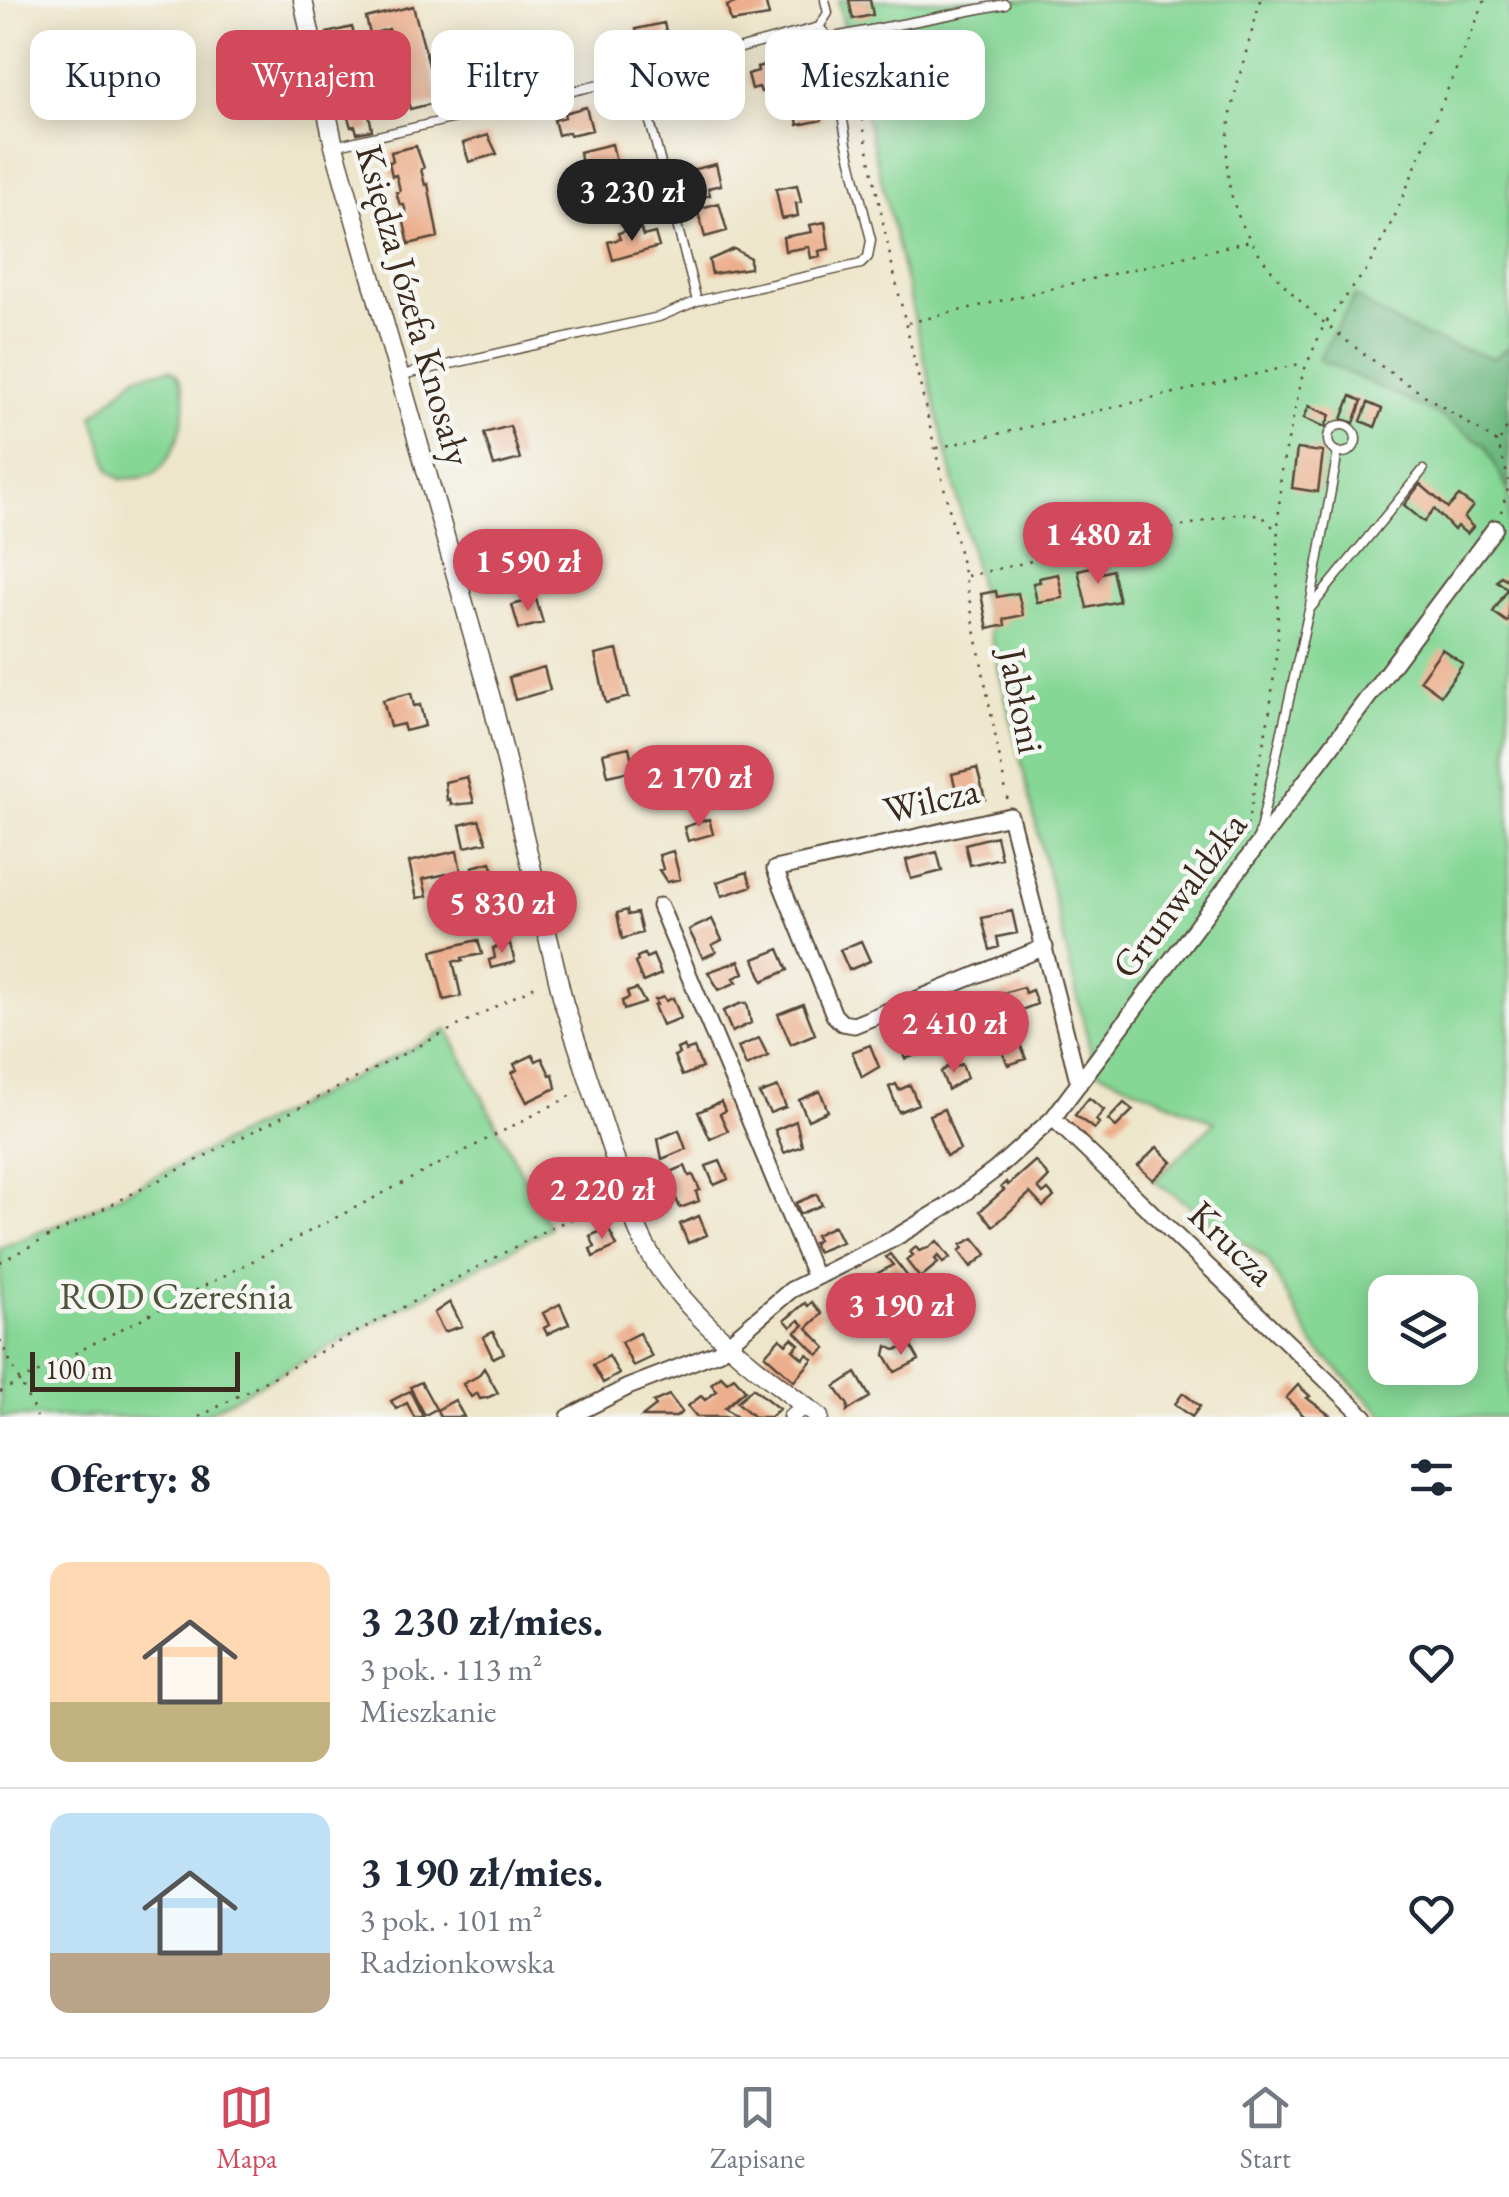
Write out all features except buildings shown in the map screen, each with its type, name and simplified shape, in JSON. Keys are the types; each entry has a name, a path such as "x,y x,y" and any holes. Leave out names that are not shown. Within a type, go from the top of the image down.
{"street":[{"name":"Księdza Józefa Knosały","path":"302,0 334,146 492,702 557,975 588,1086 626,1196 653,1261 729,1344 805,1413"},
{"name":"Grunwaldzka","path":"569,1417 628,1387 705,1360 774,1303 946,1207 995,1170 1052,1118 1495,528"},
{"name":"Wilcza","path":"1010,816 775,869 834,1014 842,1023 854,1025 1045,947"},
{"path":"1010,816 1078,1084"},
{"path":"660,906 815,1277"},
{"name":"Krucza","path":"1052,1118 1359,1415"}],"lane":[{"path":"745,47 819,27 828,12 825,0"},
{"path":"874,30 1004,4"},
{"path":"334,146 594,86"},
{"path":"650,120 697,301"},
{"path":"400,376 659,317 697,301 860,264 868,257 871,240 843,120"},
{"path":"1252,850 1309,610 1338,452"},
{"path":"1309,610 1424,470"}],"path":[{"path":"1260,0 1230,124 1227,164 1234,207 1271,270 1324,325 1498,443 1509,483 1495,528"},
{"path":"1252,850 1245,838 1270,710 1278,638 1281,472 1292,413 1324,325 1367,269 1394,218 1485,0"},
{"name":"Jabłoni","path":"862,120 965,577 1010,816"},
{"path":"907,324 1251,241"},
{"path":"936,448 1308,362"},
{"path":"1498,443 1509,424"},
{"path":"965,577 1235,514 1259,514 1270,521 1278,535"},
{"path":"0,1262 557,975"},
{"path":"0,1392 588,1086"},
{"path":"198,1417 550,1228 626,1196"},
{"path":"0,1340 38,1417"}],"green space":[{"path":"838,0 1509,0 1509,1417 1386,1417 1314,1346 1267,1259 1154,1181 1215,1122 1095,1070 867,120 985,120 985,30 845,30"},
{"path":"1355,296 1404,327 1456,347 1494,358 1509,346 1509,492 1485,445 1441,416 1318,359"},
{"path":"170,369 184,391 177,440 170,455 152,475 120,479 110,471 93,416 138,375"},
{"name":"ROD Czereśnia","path":"448,1030 550,1228 199,1417 0,1417 0,1248 64,1222"}]}
